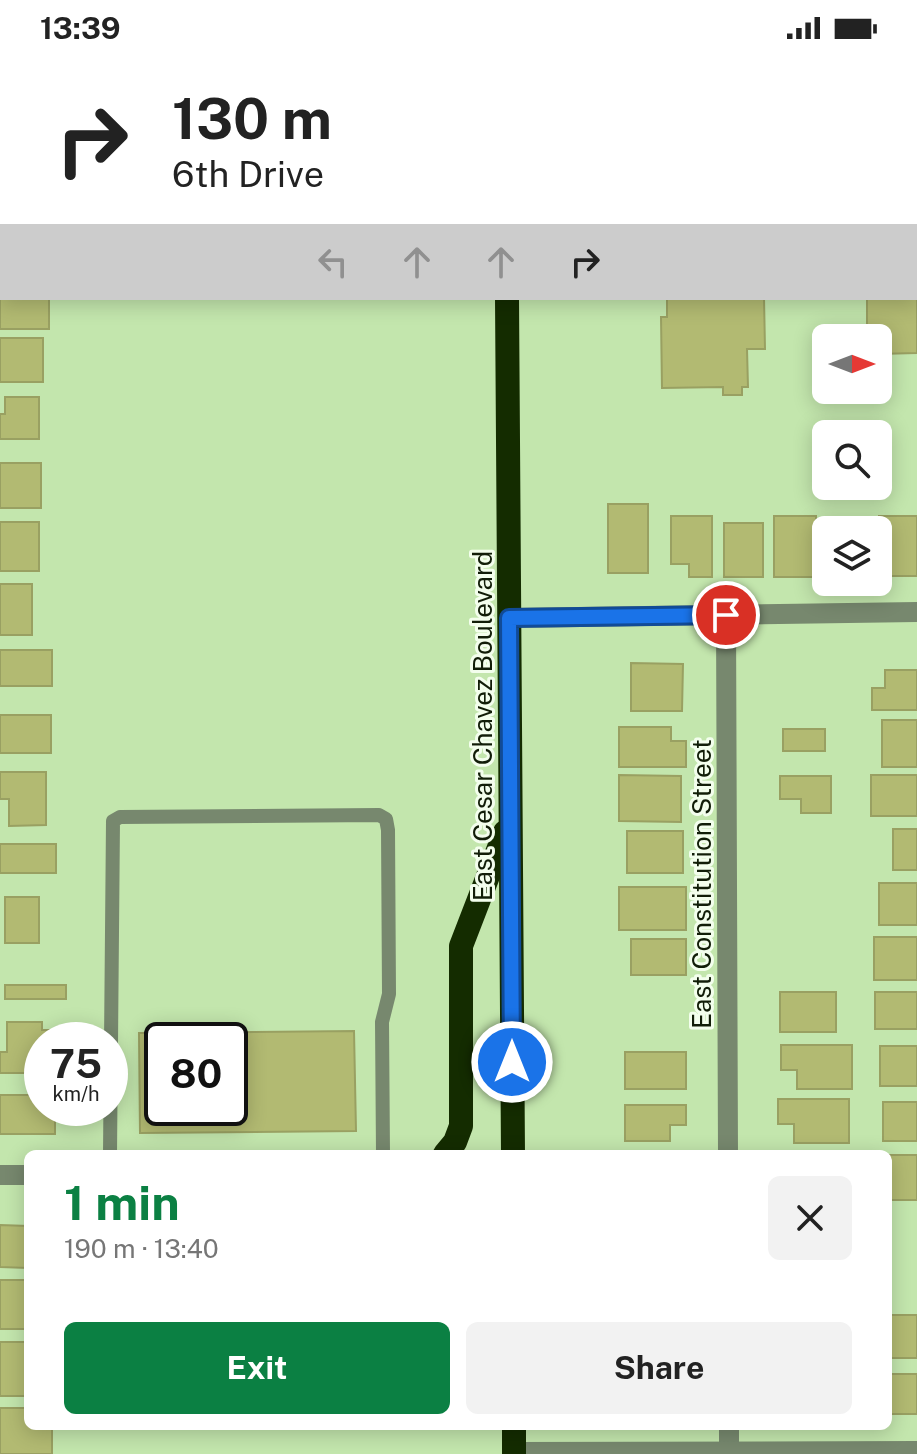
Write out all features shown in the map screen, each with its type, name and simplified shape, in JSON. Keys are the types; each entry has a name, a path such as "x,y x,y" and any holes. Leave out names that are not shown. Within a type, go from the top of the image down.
{"highway":[{"name":"East Cesar Chavez Boulevard","path":"507,300 513,1150"},
{"path":"448,1150 461,1126 461,946 510,818"},
{"path":"514,1430 514,1453"}],"street":[{"path":"509,618 917,612"},
{"name":"East Constitution Street","path":"726,615 728,1150"},
{"path":"0,1175 24,1175"},
{"path":"729,1430 729,1453"},
{"path":"514,1453 917,1451"}],"lane":[{"path":"110,1150 113,821 120,817 364,815 386,819 388,830 389,994 382,1022 383,1150"}],"building":[{"path":"0,300 49,300 49,329 0,329"},
{"path":"667,300 764,300 765,349 747,349 748,387 742,387 742,395 723,395 723,387 662,388 661,317 667,317"},
{"path":"867,300 917,300 917,353 892,354 892,324 867,324"},
{"path":"0,338 43,338 43,382 0,382"},
{"path":"5,397 39,397 39,439 0,439 0,414 5,414"},
{"path":"0,463 41,463 41,508 0,508"},
{"path":"608,504 648,504 648,573 608,573"},
{"path":"671,516 712,516 712,577 689,577 689,564 671,564"},
{"path":"774,516 812,516 812,577 774,577"},
{"path":"892,516 917,516 917,576 892,576"},
{"path":"0,522 39,522 39,571 0,571"},
{"path":"724,523 763,523 763,577 724,577"},
{"path":"0,584 32,584 32,635 0,635"},
{"path":"0,650 52,650 52,686 0,686"},
{"path":"631,663 683,664 682,711 631,711"},
{"path":"885,670 917,670 917,710 872,710 872,688 885,688"},
{"path":"0,715 51,715 51,753 0,753"},
{"path":"882,720 917,720 917,767 882,767"},
{"path":"619,727 671,727 671,741 686,741 686,767 619,767"},
{"path":"783,729 825,729 825,751 783,751"},
{"path":"0,772 46,772 46,825 9,826 9,799 0,799"},
{"path":"619,775 681,776 681,822 619,821"},
{"path":"871,775 917,775 917,816 871,816"},
{"path":"780,776 831,776 831,813 801,813 801,799 780,799"},
{"path":"893,829 917,829 917,870 893,870"},
{"path":"627,831 683,831 683,873 627,873"},
{"path":"0,844 56,844 56,873 0,873"},
{"path":"879,883 917,883 917,925 879,925"},
{"path":"619,887 686,887 686,930 619,930"},
{"path":"5,897 39,897 39,943 5,943"},
{"path":"874,937 917,937 917,980 874,980"},
{"path":"631,939 686,939 686,975 631,975"},
{"path":"5,985 66,985 66,999 5,999"},
{"path":"780,992 836,992 836,1032 780,1032"},
{"path":"875,992 917,992 917,1029 875,1029"},
{"path":"7,1022 24,1022 24,1073 0,1073 0,1052 7,1052"},
{"path":"354,1031 356,1131 140,1133 139,1033 144,1033 144,1126 248,1126 248,1032"},
{"path":"781,1045 852,1045 852,1089 797,1089 797,1070 781,1070"},
{"path":"880,1046 917,1046 917,1086 880,1086"},
{"path":"625,1052 686,1052 686,1089 625,1089"},
{"path":"0,1095 24,1095 24,1126 55,1126 55,1134 0,1134"},
{"path":"778,1099 849,1099 849,1143 794,1143 794,1124 778,1124"},
{"path":"883,1102 917,1102 917,1141 883,1141"},
{"path":"625,1105 686,1105 686,1125 670,1125 670,1141 625,1141"},
{"path":"892,1155 917,1155 917,1200 892,1200"},
{"path":"0,1225 24,1226 24,1268 0,1267"},
{"path":"0,1280 24,1280 24,1329 0,1329"},
{"path":"892,1315 917,1315 917,1358 892,1358"},
{"path":"0,1342 24,1342 24,1396 0,1396"},
{"path":"892,1374 917,1374 917,1414 892,1414"},
{"path":"0,1408 24,1408 24,1430 52,1430 52,1454 0,1454"}],"route":[{"path":"512,1062 509,618 726,615"}]}
